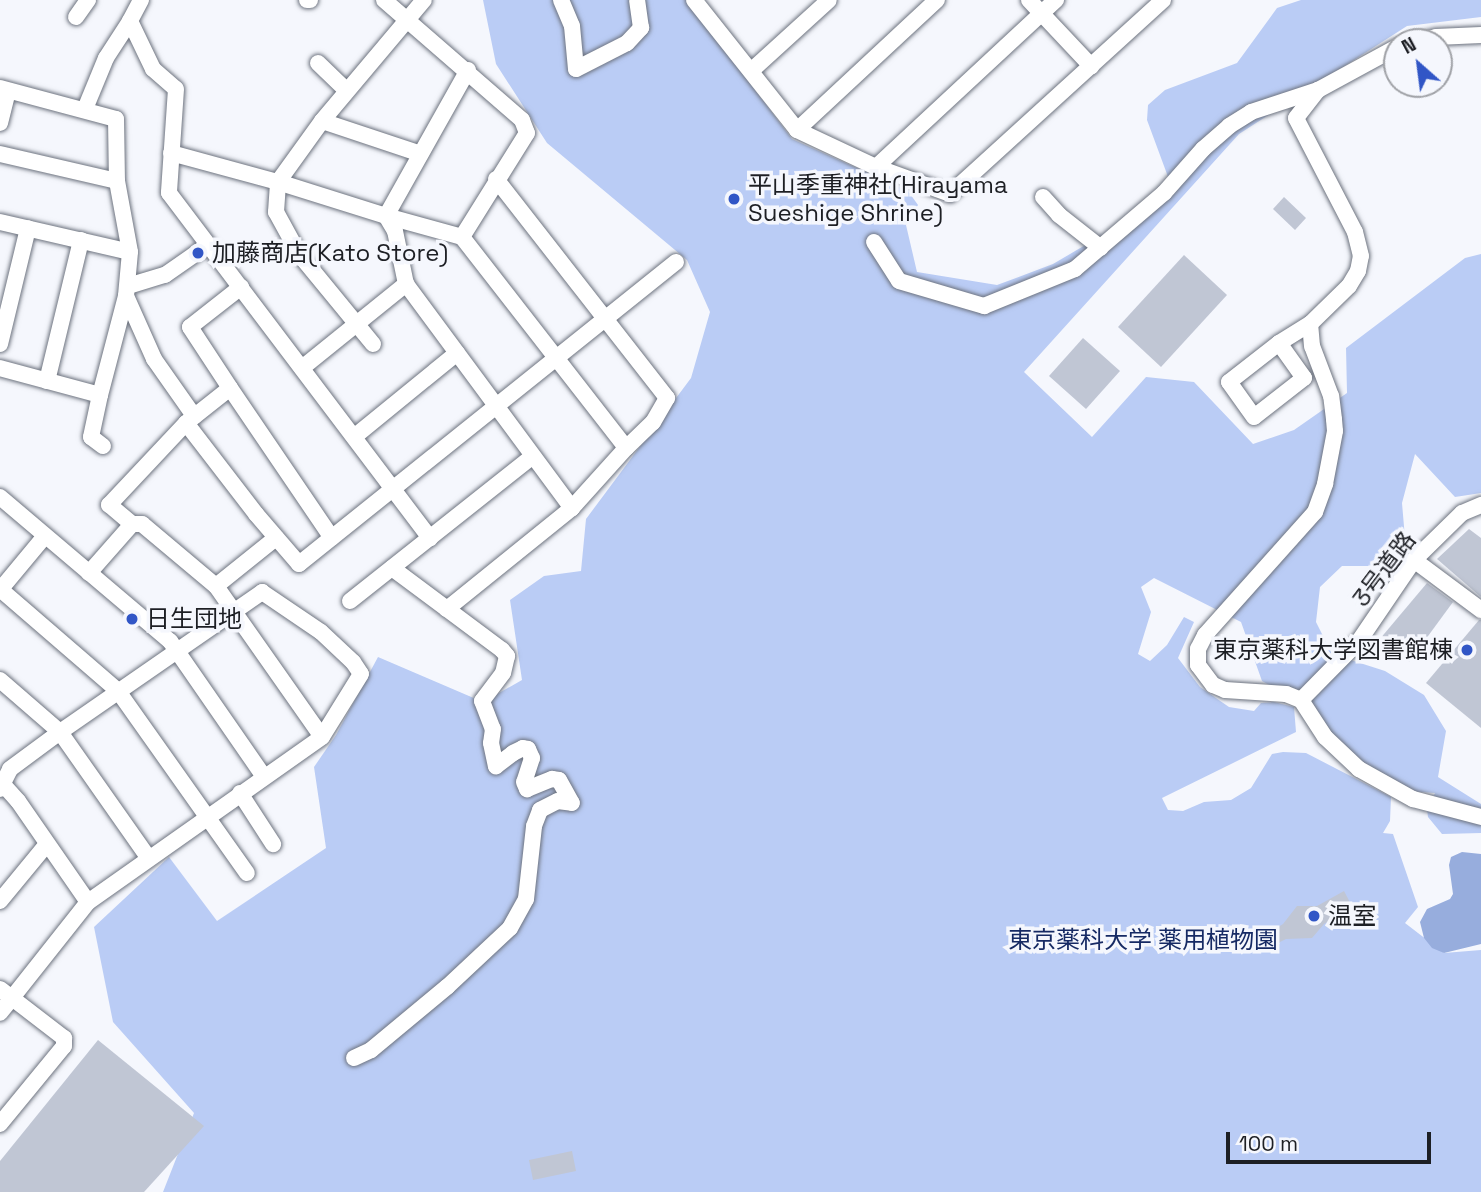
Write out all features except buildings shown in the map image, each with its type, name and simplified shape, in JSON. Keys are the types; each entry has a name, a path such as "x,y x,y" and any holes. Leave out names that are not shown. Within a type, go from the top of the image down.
{"street":[{"path":"76,17 88,0"},
{"path":"85,109 106,58 141,0"},
{"path":"384,0 468,70 522,120 527,133 462,237"},
{"path":"373,344 299,254 276,212 278,181 322,121 424,0"},
{"path":"561,0 572,26 576,69 626,43 641,28 637,0"},
{"path":"751,71 829,0"},
{"path":"797,130 937,0"},
{"path":"1029,0 1091,66"},
{"path":"876,167 1056,0"},
{"path":"697,1 797,130 876,167 950,194 1163,0"},
{"path":"130,20 153,69 176,89 169,193 430,538"},
{"path":"1453,36 1481,35"},
{"path":"874,242 899,281 984,306 1075,269 1164,193 1203,149 1229,126 1251,112 1318,90 1383,55"},
{"path":"318,63 347,91"},
{"path":"386,216 468,70"},
{"path":"0,123 4,90 116,119 117,181 130,252 127,291 91,437 103,446"},
{"path":"1279,343 1304,378 1254,417 1229,382 1279,343 1310,324 1349,286 1358,271 1362,256 1355,232 1296,118 1318,90"},
{"path":"322,121 421,155"},
{"path":"171,153 278,181 462,237 626,448"},
{"path":"0,154 117,181"},
{"path":"447,609 572,508 653,422 667,398 496,179"},
{"path":"1043,197 1059,215 1101,248"},
{"path":"386,216 395,231 406,284 572,508"},
{"path":"0,222 130,252"},
{"path":"0,344 28,228"},
{"path":"47,381 81,240"},
{"path":"127,291 164,275 208,245"},
{"path":"127,291 154,359 190,419 276,538 299,564 676,262"},
{"path":"302,368 406,284"},
{"path":"241,287 190,327 332,538"},
{"path":"1310,324 1312,346 1331,396 1334,419 1335,431 1325,484 1315,512 1205,635 1198,649 1198,665 1213,685 1225,690 1286,694 1301,700 1325,737 1359,769 1413,799 1481,817"},
{"path":"354,437 457,353"},
{"path":"0,368 100,395"},
{"path":"230,388 190,419 109,505 132,524 142,524 216,586 322,737"},
{"path":"350,601 533,456"},
{"path":"0,497 170,642 264,777"},
{"name":"3号道路","path":"1301,700 1359,641 1414,560 1462,513 1481,505"},
{"path":"89,573 132,524"},
{"path":"45,536 0,589 117,691 247,873"},
{"path":"216,586 276,538"},
{"path":"1414,560 1481,610"},
{"path":"354,1058 371,1050 440,993 510,928 526,899 534,826 540,810 558,801 572,803 559,780 552,779 527,789 524,782 532,758 528,749 523,748 513,753 496,766 493,761 493,729 482,701 503,673 507,662 502,650 392,568"},
{"path":"0,1013 6,994 88,902 148,857 322,737 361,674 353,662 321,632 262,592 117,691 10,769 1,785 88,902"},
{"path":"0,680 60,732 148,857"},
{"path":"240,793 273,844"},
{"path":"0,901 47,844"},
{"path":"0,1124 64,1046 64,1038 6,994"}],"green space":[{"name":"東京薬科大学 薬用植物園","path":"483,0 687,0 792,139 908,191 918,205 906,225 917,272 997,285 1053,264 1174,193 1147,120 1148,105 1165,90 1237,63 1277,8 1301,0 1481,0 1481,17 1404,28 1383,28 1383,41 1239,134 1024,372 1092,437 1146,377 1194,382 1253,444 1294,430 1347,393 1346,348 1465,258 1481,254 1481,493 1455,497 1415,454 1402,503 1405,538 1384,566 1342,566 1320,587 1316,622 1332,654 1385,671 1424,695 1446,731 1438,777 1481,804 1481,833 1442,834 1428,817 1427,809 1435,793 1406,791 1356,758 1340,744 1315,710 1262,681 1241,622 1154,578 1141,587 1151,612 1138,654 1150,661 1167,645 1184,617 1194,622 1178,658 1200,687 1229,707 1254,711 1261,703 1274,702 1294,707 1296,732 1162,798 1168,810 1183,811 1204,802 1231,800 1251,788 1272,754 1283,752 1306,753 1391,797 1390,821 1383,833 1393,834 1418,907 1405,923 1444,953 1481,950 1481,1192 163,1192 194,1113 113,1022 94,927 169,857 217,921 326,848 314,767 336,735 378,657 483,702 522,680 510,600 544,576 581,571 586,519 691,378 710,312 687,260 547,143 496,64"}],"shaded area":[{"path":"1462,852 1481,854 1481,944 1444,953 1432,948 1424,938 1420,922 1427,909 1450,899 1453,894 1449,865 1451,857"}],"place":[{"name":"平山季重神社(Hirayama Sueshige Shrine)","path":"734,199"},
{"name":"加藤商店(Kato Store)","path":"198,253"},
{"name":"日生団地","path":"132,619"},
{"name":"東京薬科大学図書館棟","path":"1467,650"},
{"name":"温室","path":"1314,916"}]}
